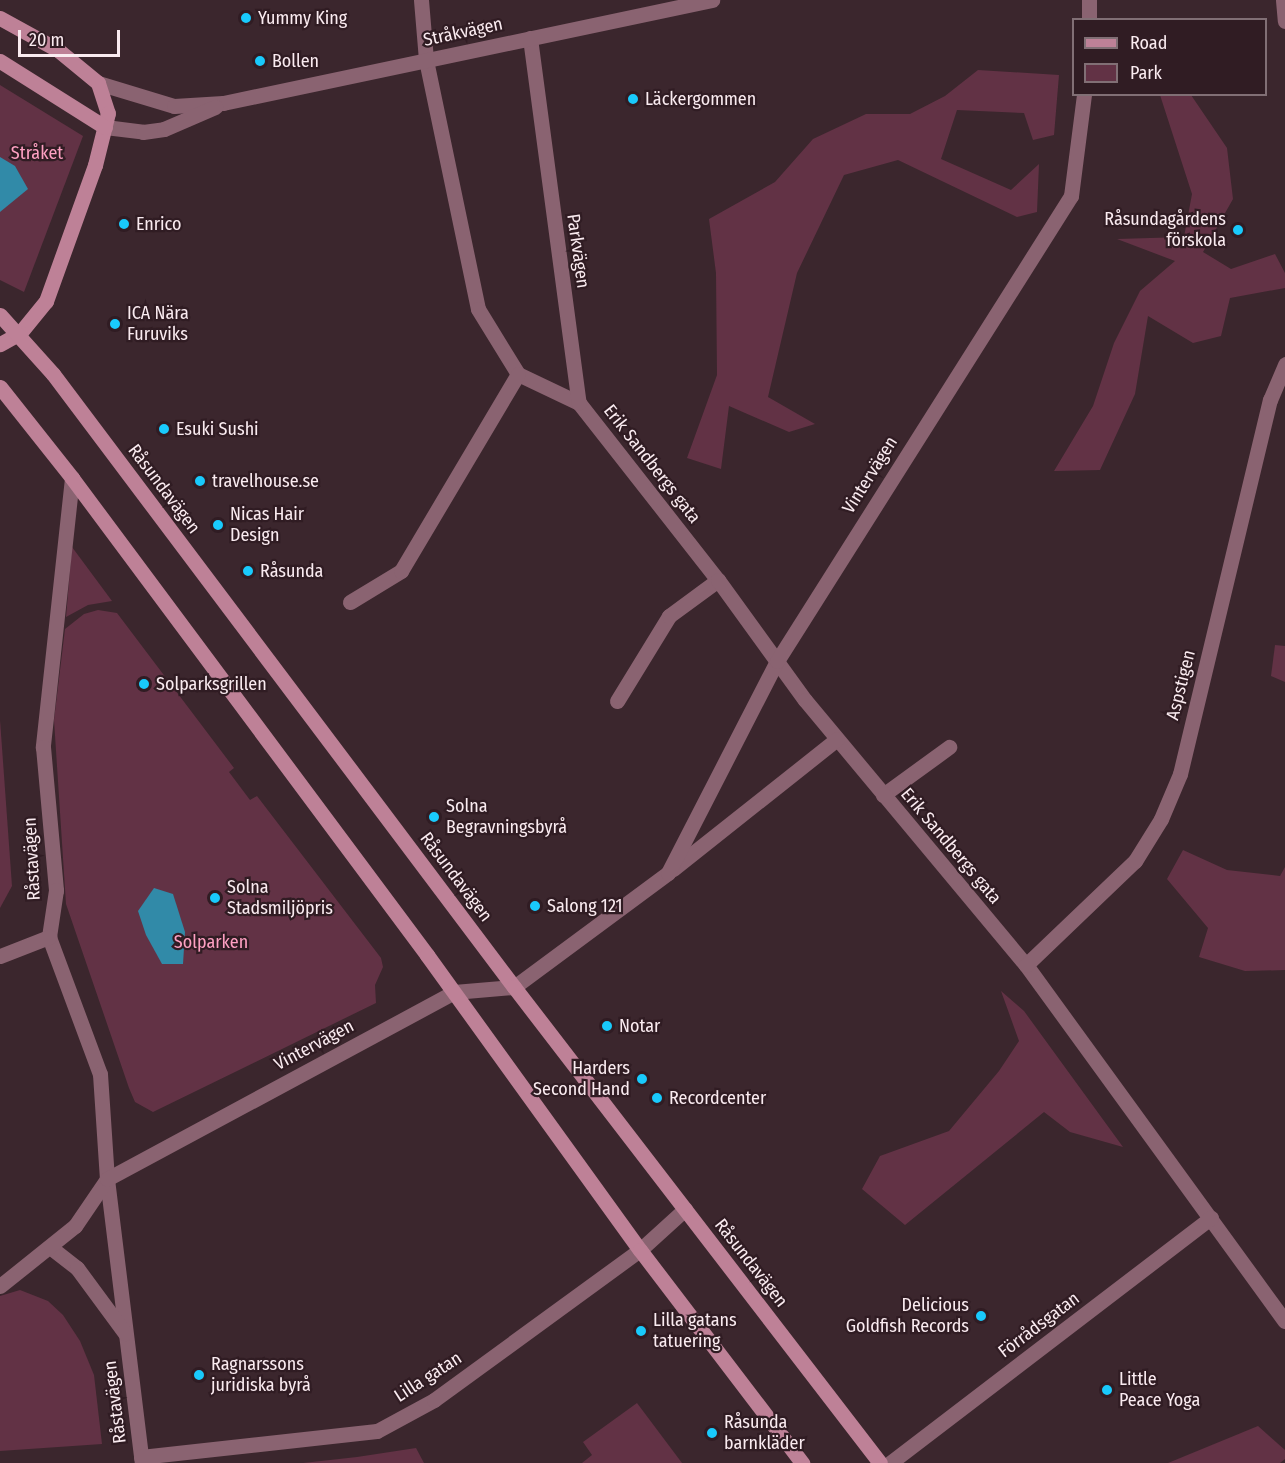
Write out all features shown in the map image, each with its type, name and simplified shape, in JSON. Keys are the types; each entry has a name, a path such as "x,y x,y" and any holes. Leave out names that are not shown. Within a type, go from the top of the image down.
{"street":[{"path":"422,0 426,60 478,309 518,374 579,403"},
{"name":"Stråkvägen","path":"0,18 58,50 98,83 174,106 223,103 712,0"},
{"path":"1089,0 1089,18"},
{"path":"1282,0 1285,21"},
{"name":"Parkvägen","path":"530,38 579,403"},
{"name":"Stråkvägen","path":"0,61 105,127 143,132 164,129 223,103"},
{"path":"0,344 20,333 45,301 105,127 108,113 98,83"},
{"name":"Vintervägen","path":"668,873 777,661 1071,196 1084,96"},
{"name":"Råsundavägen","path":"0,315 20,333 514,987 880,1463"},
{"name":"Aspstigen","path":"1026,965 1135,861 1161,819 1180,774 1270,400 1285,364"},
{"path":"350,602 401,571 518,374"},
{"path":"0,387 72,478 454,992 640,1250 802,1463"},
{"name":"Erik Sandbergs gata","path":"579,403 718,580 837,739 1026,965 1284,1316"},
{"name":"Råstavägen","path":"72,478 43,747 56,890 48,937 100,1074 107,1179 142,1460"},
{"path":"617,701 669,616 718,580"},
{"name":"Vintervägen","path":"0,1286 75,1226 107,1179 454,992 514,987 668,873 837,739"},
{"path":"883,795 949,747"},
{"path":"0,956 48,937"},
{"name":"Lilla gatan","path":"142,1460 377,1431 434,1400 640,1250 685,1209"},
{"name":"Förrådsgatan","path":"890,1463 1211,1218"},
{"name":"Råstavägen","path":"50,1247 77,1268 126,1335"}],"green space":[{"path":"978,70 1059,75 1054,135 1033,140 1024,113 957,110 941,159 1011,190 1039,164 1037,212 1017,217 898,160 844,175 797,273 768,397 815,424 789,432 729,406 721,469 687,458 717,375 716,273 709,219 775,182 813,139 866,114 910,114 945,96"},
{"name":"Stråket","path":"0,85 83,136 24,292 0,280"},
{"path":"1160,96 1192,96 1227,148 1233,199 1203,252 1231,269 1275,254 1285,273 1285,288 1230,298 1221,336 1193,343 1148,316 1135,394 1100,470 1054,471 1093,406 1114,343 1140,291 1175,261 1117,239 1184,237 1192,194"},
{"path":"72,547 112,601 88,605 66,617"},
{"name":"Solparken","path":"98,610 117,613 234,768 229,772 250,800 257,796 381,958 383,967 375,985 376,1003 153,1112 135,1102 129,1088 66,904 54,720 65,629 84,614"},
{"path":"1275,645 1285,646 1285,682 1271,676"},
{"path":"0,720 12,886 0,908"},
{"path":"1183,850 1227,870 1280,876 1285,867 1285,970 1245,971 1199,957 1208,928 1167,879"},
{"path":"1001,991 1024,1011 1123,1147 1070,1132 1044,1112 905,1225 862,1189 880,1156 949,1131 999,1071 1019,1041"},
{"path":"20,1290 48,1301 63,1315 80,1341 94,1375 102,1444 0,1451 0,1296"},
{"path":"637,1403 682,1463 582,1463 592,1455 583,1442"},
{"path":"1258,1426 1285,1450 1285,1459 1280,1463 1168,1463"},
{"path":"416,1448 424,1463 303,1463 357,1457"}],"water":[{"path":"0,157 15,166 28,189 0,212"},
{"path":"154,888 173,894 185,932 183,964 162,964 146,935 138,911"}],"place":[{"name":"Yummy King","path":"246,18"},
{"name":"Bollen","path":"260,61"},
{"name":"Läckergommen","path":"633,99"},
{"name":"Enrico","path":"124,224"},
{"name":"Råsundagårdens förskola","path":"1238,230"},
{"name":"ICA Nära Furuviks","path":"115,324"},
{"name":"Esuki Sushi","path":"164,429"},
{"name":"travelhouse.se","path":"200,481"},
{"name":"Nicas Hair Design","path":"218,525"},
{"name":"Råsunda","path":"248,571"},
{"name":"Solparksgrillen","path":"144,684"},
{"name":"Solna Begravningsbyrå","path":"434,817"},
{"name":"Solna Stadsmiljöpris","path":"215,898"},
{"name":"Salong 121","path":"535,906"},
{"name":"Notar","path":"607,1026"},
{"name":"Harders Second Hand","path":"642,1079"},
{"name":"Recordcenter","path":"657,1098"},
{"name":"Delicious Goldfish Records","path":"981,1316"},
{"name":"Lilla gatans tatuering","path":"641,1331"},
{"name":"Ragnarssons juridiska byrå","path":"199,1375"},
{"name":"Little Peace Yoga","path":"1107,1390"},
{"name":"Råsunda barnkläder","path":"712,1433"}]}
